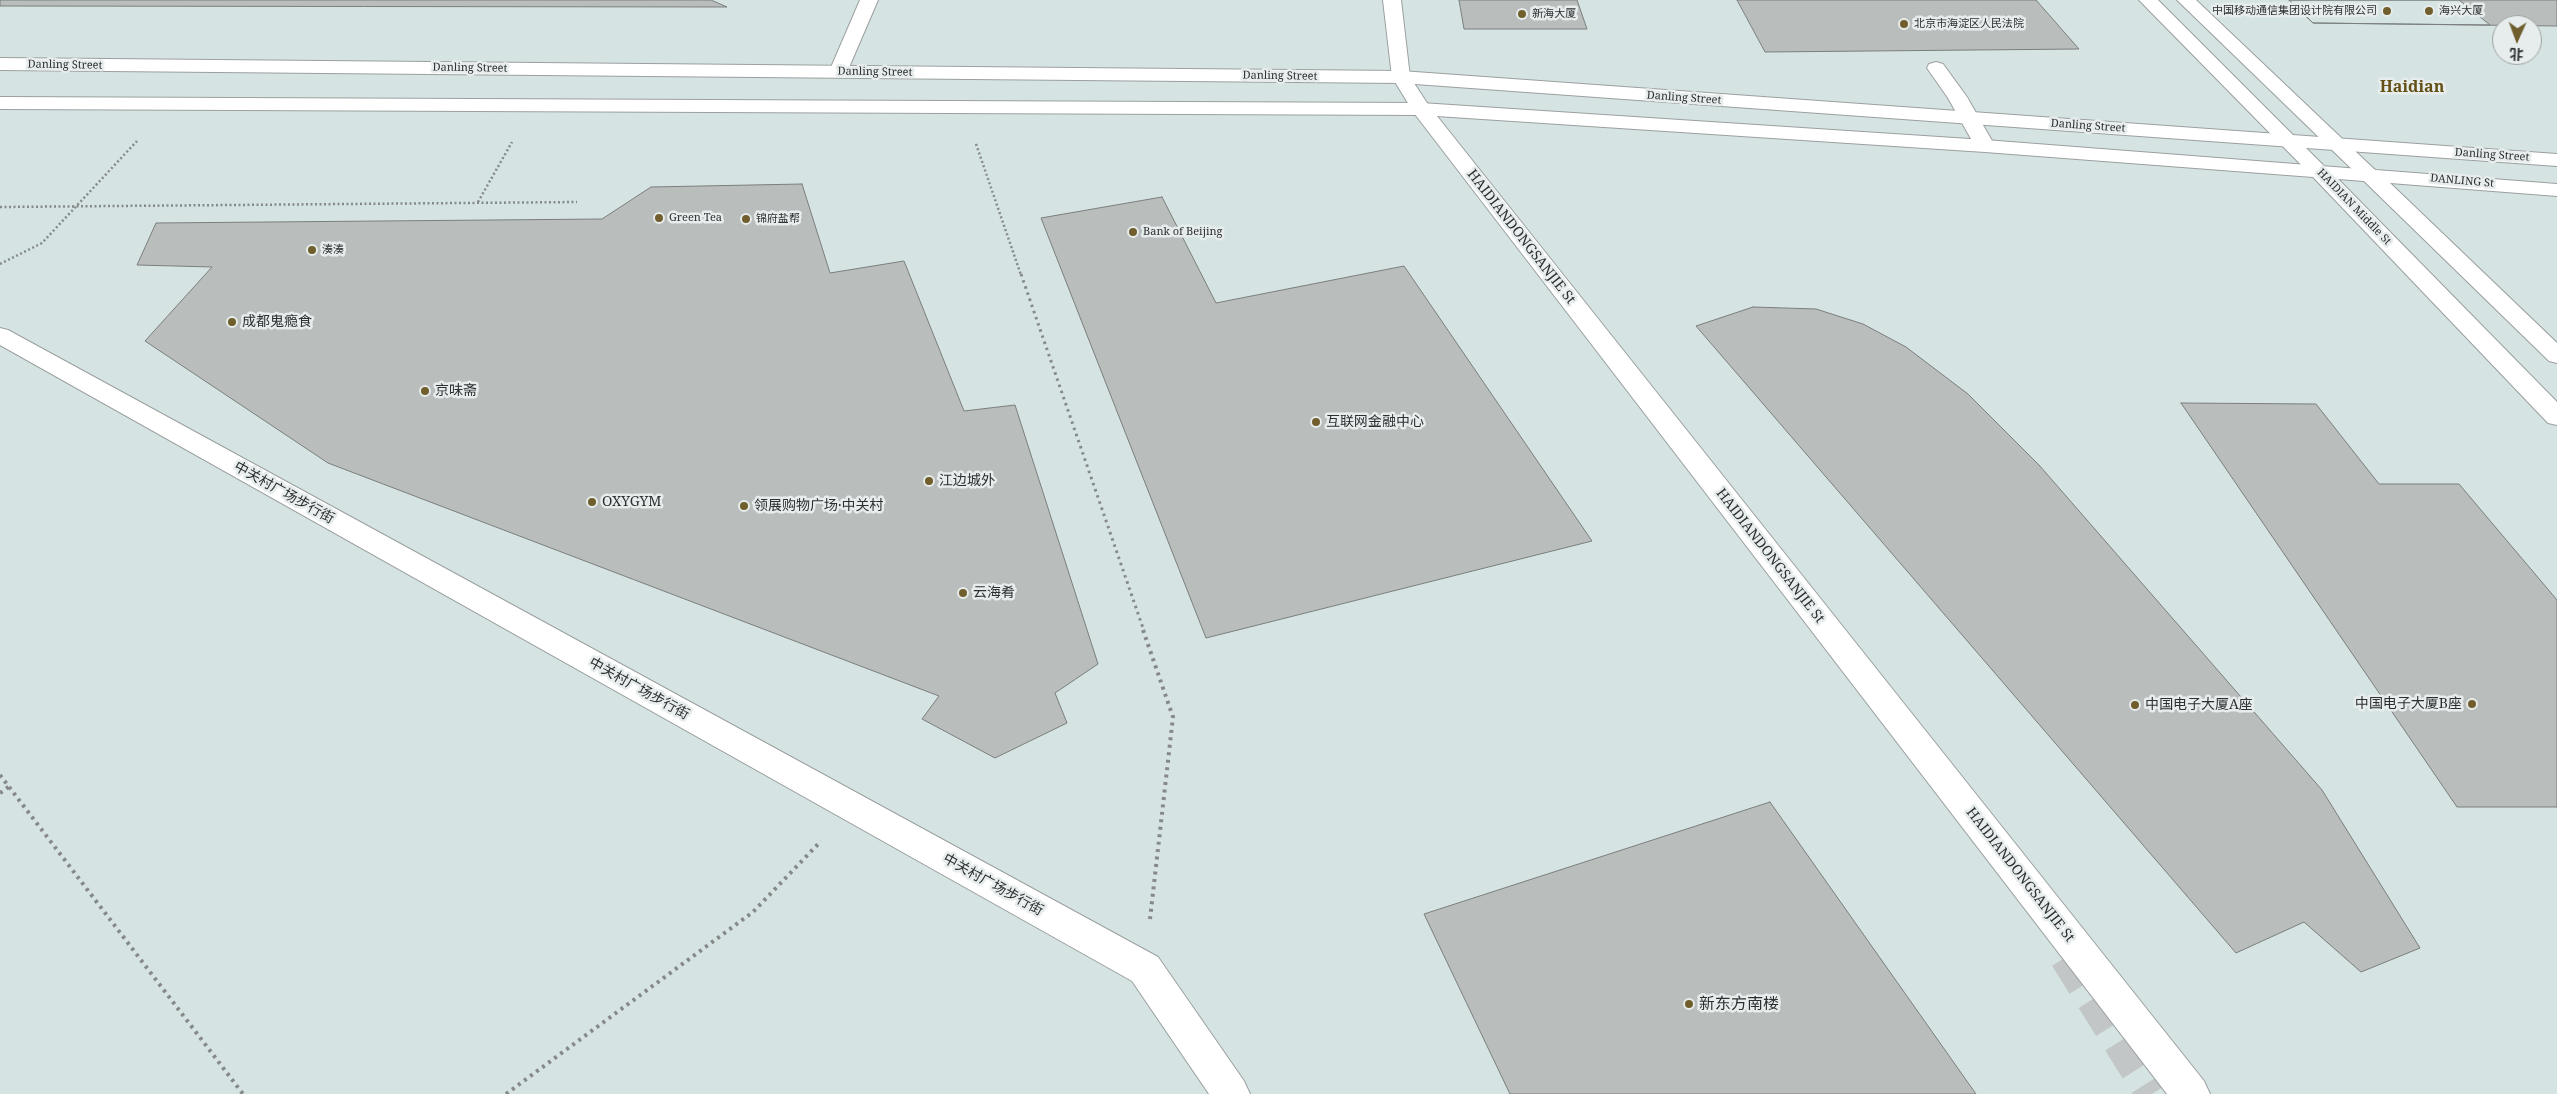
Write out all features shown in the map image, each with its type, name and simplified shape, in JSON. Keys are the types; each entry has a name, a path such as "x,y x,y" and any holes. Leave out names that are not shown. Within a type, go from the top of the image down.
{"main road":[{"path":"838,72 869,0"},
{"name":"HAIDIANDONGSANJIE St","path":"1392,0 1401,77 1421,110 2191,1094"},
{"name":"HAIDIAN Middle St","path":"2148,0 2291,140 2320,173 2557,417"},
{"path":"2186,0 2557,356"},
{"name":"Danling Street","path":"0,64 1401,77 2557,160"},
{"path":"1936,68 1986,146"},
{"path":"0,102 1421,110 1986,146 2320,173 2367,173"},
{"name":"DANLING St","path":"2367,173 2557,190"},
{"name":"中关村广场步行街","path":"0,335 1145,969 1231,1094"}],"path":[{"path":"478,202 517,134"},
{"path":"0,264 42,243 139,139"},
{"path":"974,139 1173,717 1145,969"},
{"path":"0,208 577,202"},
{"path":"0,775 243,1094"},
{"path":"0,793 10,786"},
{"path":"506,1094 752,912 852,808"}],"shaded area":[{"path":"0,0 2557,0 2557,1094 0,1094"}],"building":[{"path":"0,0 711,0 727,7 0,6"},
{"name":"新海大厦","path":"1459,0 1577,0 1587,29 1464,29"},
{"name":"北京市海淀区人民法院","path":"1737,0 2036,0 2079,49 1765,52"},
{"name":"中国移动通信集团设计院有限公司","path":"2289,0 2459,0 2490,25 2313,23"},
{"name":"中国移动通信集团设计院有限公司","path":"2289,0 2557,0 2557,26 2542,26 2542,15 2492,15 2492,25 2313,23"},
{"name":"领展购物广场·中关村","path":"802,184 830,273 904,261 964,411 1015,405 1098,664 1055,693 1067,723 995,758 922,719 939,696 328,463 145,341 212,267 137,265 156,223 602,219 651,187"},
{"name":"互联网金融中心","path":"1162,197 1216,303 1404,266 1592,541 1206,638 1041,218"},
{"name":"中国电子大厦A座","path":"1753,307 1816,309 1863,324 1906,347 1968,394 2039,465 2322,790 2420,948 2361,972 2304,922 2236,953 1696,326"},
{"name":"中国电子大厦B座","path":"2181,403 2316,404 2379,484 2459,484 2557,600 2557,807 2457,807"},
{"name":"新东方南楼","path":"1770,802 1976,1094 1510,1094 1424,914"}],"tunnel":[{"path":"2066,957 2152,1094"}],"place":[{"name":"中国移动通信集团设计院有限公司","path":"2387,11"},
{"name":"海兴大厦","path":"2429,11"},
{"name":"新海大厦","path":"1522,14"},
{"name":"北京市海淀区人民法院","path":"1904,24"},
{"name":"Green Tea","path":"659,218"},
{"name":"锦府盐帮","path":"746,219"},
{"name":"Bank of Beijing","path":"1133,232"},
{"name":"湊湊","path":"312,250"},
{"name":"成都鬼瘾食","path":"232,322"},
{"name":"京味斋","path":"425,391"},
{"name":"互联网金融中心","path":"1316,422"},
{"name":"江边城外","path":"929,481"},
{"name":"OXYGYM","path":"592,502"},
{"name":"领展购物广场·中关村","path":"744,506"},
{"name":"云海肴","path":"963,593"},
{"name":"中国电子大厦B座","path":"2472,704"},
{"name":"中国电子大厦A座","path":"2135,705"},
{"name":"新东方南楼","path":"1689,1004"}],"district":[{"name":"Haidian","path":"2412,87"}]}
